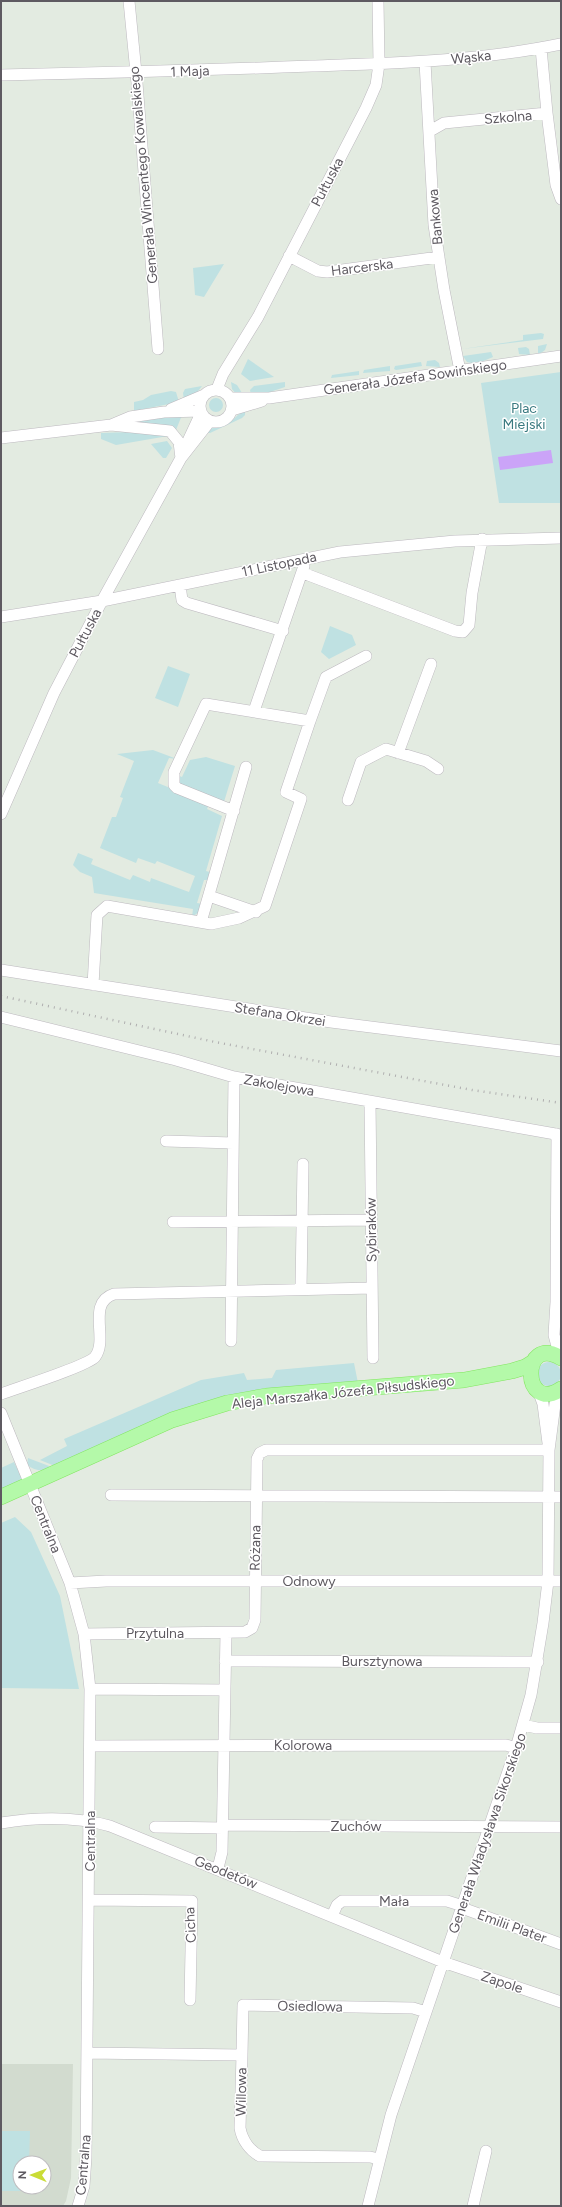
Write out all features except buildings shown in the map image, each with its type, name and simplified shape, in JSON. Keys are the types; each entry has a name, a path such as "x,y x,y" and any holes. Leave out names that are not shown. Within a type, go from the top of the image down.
{"main road":[{"path":"535,1388 529,1374 539,1358 560,1358"},
{"name":"Aleja Marszałka Józefa Piłsudskiego","path":"464,1380 526,1368 539,1358"},
{"name":"Aleja Marszałka Józefa Piłsudskiego","path":"1,1498 172,1420 227,1403 266,1396 464,1380 513,1381 548,1394 560,1390"}],"street":[{"name":"Generała Wincentego Kowalskiego","path":"129,1 158,349"},
{"name":"Pułtuska","path":"224,393 236,353 258,317 366,108 376,85 379,64 378,1"},
{"name":"Wąska","path":"379,64 425,62 541,48 561,44"},
{"name":"Szkolna","path":"430,131 444,123 548,113 541,48"},
{"name":"Bankowa","path":"425,62 434,224 460,371"},
{"name":"1 Maja","path":"1,74 135,72 379,64"},
{"path":"548,113 556,185 561,199"},
{"name":"Harcerska","path":"289,256 318,271 327,272 439,257"},
{"name":"Generała Józefa Sowińskiego","path":"224,393 269,398 561,356"},
{"path":"164,412 204,395 224,393 232,410 224,420 210,421 201,412 200,405 204,395"},
{"name":"Generała Józefa Sowińskiego","path":"232,410 269,398"},
{"path":"1,438 111,424 130,417 164,412 201,412"},
{"name":"Pułtuska","path":"1,814 54,693 102,601 181,458 192,428 201,412"},
{"name":"Pułtuska","path":"181,458 210,421"},
{"path":"111,424 170,431 179,442 181,458"},
{"name":"11 Listopada","path":"1,617 102,601 305,558 367,548 482,539 561,538"},
{"path":"303,573 455,632 463,632 469,625 472,593 482,539"},
{"path":"254,712 303,573 305,558"},
{"path":"180,585 182,600 187,603 283,631"},
{"path":"93,984 98,915 102,909 108,906 211,924 240,918 256,912 265,906 301,799 286,792 326,677 366,656"},
{"path":"398,753 431,664"},
{"path":"234,811 177,788 173,779 206,704 310,721"},
{"path":"348,800 361,762 386,749 426,761 438,769"},
{"path":"201,922 246,767"},
{"path":"209,896 256,912"},
{"name":"Stefana Okrzei","path":"1,970 331,1022 561,1051"},
{"name":"Zakolejowa","path":"1,1017 169,1058 234,1077 559,1135"},
{"path":"231,1341 231,1221 234,1077"},
{"name":"Sybiraków","path":"370,1102 373,1358"},
{"path":"559,1135 554,1335 560,1358"},
{"path":"166,1141 233,1143"},
{"path":"301,1289 303,1164"},
{"path":"173,1222 371,1220"},
{"path":"1,1394 90,1361 99,1346 99,1309 101,1304 109,1296 231,1290 372,1288"},
{"path":"539,1358 554,1335"},
{"name":"Generała Władysława Sikorskiego","path":"535,1388 543,1404 550,1450"},
{"name":"Generała Władysława Sikorskiego","path":"368,2206 379,2159 426,2012 516,1748 538,1662 548,1581 550,1450 555,1404 560,1390"},
{"name":"Centralna","path":"1,1413 14,1449 70,1583 84,1634 90,1689 86,2172 82,2205"},
{"name":"Różana","path":"226,1633 246,1632 252,1628 255,1620 257,1459 260,1453 266,1450 550,1450"},
{"path":"111,1495 256,1497 561,1497"},
{"name":"Odnowy","path":"70,1583 106,1580 255,1582 561,1581"},
{"path":"218,1868 222,1858 226,1633"},
{"name":"Przytulna","path":"84,1634 226,1633"},
{"name":"Bursztynowa","path":"226,1661 538,1662"},
{"path":"90,1689 225,1690"},
{"path":"523,1725 537,1728 561,1728"},
{"name":"Kolorowa","path":"90,1746 498,1745 516,1748"},
{"name":"Geodetów","path":"1,1823 49,1818 90,1821 123,1830 443,1962"},
{"name":"Zuchów","path":"155,1827 561,1827"},
{"name":"Cicha","path":"89,1900 192,1902 190,2000"},
{"name":"Mała","path":"332,1916 337,1905 342,1901 447,1901 463,1907"},
{"name":"Emilii Plater","path":"463,1907 561,1944"},
{"name":"Zapole","path":"443,1962 561,2002"},
{"name":"Osiedlowa","path":"242,2055 243,2005 414,2008 426,2012"},
{"name":"Willowa","path":"87,2053 242,2055 240,2128 241,2135 252,2152 260,2156 370,2157 379,2159"},
{"path":"473,2206 486,2151"}],"shaded area":[{"path":"551,450 553,463 500,470 498,457"},
{"path":"1,2064 73,2064 71,2178 66,2201 63,2206 1,2206"}],"green space":[{"path":"224,264 204,297 195,295 193,268"},
{"path":"544,334 543,339 462,349 523,340 523,335"},
{"path":"547,344 545,350 538,355 538,346"},
{"path":"526,347 529,349 530,355 519,354 518,348"},
{"path":"491,352 493,357 476,364 467,362 463,356"},
{"path":"248,359 274,377 250,381 241,374"},
{"path":"435,360 439,363 440,367 426,366 427,361"},
{"path":"421,362 422,366 396,370 394,369 395,366"},
{"path":"390,366 390,371 363,373 364,370"},
{"path":"359,371 359,375 331,378 332,375"},
{"name":"Plac Miejski","path":"561,372 561,503 499,503 481,383"},
{"path":"231,382 237,385 242,393 236,394 232,389"},
{"path":"285,382 285,387 270,392 251,395 250,390 254,386"},
{"path":"202,386 195,395 184,400 183,393 185,389"},
{"path":"171,391 176,392 179,402 134,411 134,402 143,400 151,395"},
{"path":"213,398 219,398 223,402 223,408 219,412 213,412 209,408 209,402"},
{"path":"245,411 245,415 242,418 210,433 203,432 227,424 240,413"},
{"path":"182,415 176,430 129,423"},
{"path":"129,432 168,436 116,445 101,439 101,433"},
{"path":"167,441 172,448 166,458 163,458 151,444"},
{"path":"330,626 352,635 356,645 329,659 321,652"},
{"path":"168,666 190,674 178,707 155,698"},
{"path":"153,750 177,759 169,758 158,783 209,804 207,809 222,816 206,871 213,873 211,880 204,880 197,903 203,904 199,912 192,917 193,909 94,893 92,877 80,872 73,865 78,853 93,859 91,864 130,880 133,875 150,882 151,878 189,892 195,876 157,861 155,864 138,858 136,863 100,848 112,817 116,817 123,798 120,797 134,761 117,754"},
{"path":"206,757 235,766 223,805 179,786 177,775 182,777 190,760"},
{"path":"549,1362 554,1363 560,1369 560,1379 554,1385 549,1386 544,1385 538,1379 537,1374 538,1369 544,1363"},
{"path":"354,1363 358,1383 228,1397 55,1466 40,1460 67,1446 64,1439 201,1380 244,1373 247,1380 272,1378 276,1370"},
{"path":"28,1458 49,1466 50,1469 38,1470 32,1468 27,1465"},
{"path":"14,1462 24,1483 1,1493 1,1468"},
{"path":"15,1517 31,1532 60,1596 79,1689 1,1688 1,1523"},
{"path":"1,2131 30,2131 29,2155 12,2155 12,2191 1,2191"}],"railway":[{"path":"1,996 215,1042 472,1090 561,1103"}]}
